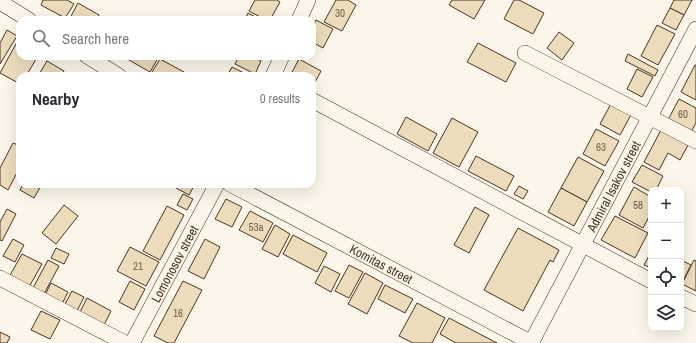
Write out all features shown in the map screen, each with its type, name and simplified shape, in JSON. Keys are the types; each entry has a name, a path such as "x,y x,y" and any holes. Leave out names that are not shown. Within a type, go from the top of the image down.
{"street":[{"path":"301,16 308,0"},
{"path":"0,2 23,16"},
{"name":"Admiral Isakov street","path":"531,343 696,29"},
{"path":"525,53 696,141"},
{"path":"93,60 113,72"},
{"path":"275,72 280,60"},
{"path":"316,102 648,279"},
{"name":"Lomonosov street","path":"132,343 215,188"},
{"name":"Komitas street","path":"238,188 531,343"},
{"path":"0,278 125,343"},
{"path":"684,298 696,304"}],"building":[{"path":"43,0 67,0 74,4 66,16 61,16 41,5"},
{"path":"255,0 277,0 280,2 272,16 258,16 249,11"},
{"path":"336,0 348,0 356,5 342,31 324,22"},
{"path":"452,0 485,0 474,19 449,5"},
{"path":"514,0 519,0 544,13 533,34 504,19"},
{"path":"674,0 692,0 684,15 670,8"},
{"path":"78,3 99,15 99,16 71,16"},
{"path":"670,8 684,15 676,30 662,23"},
{"path":"248,13 254,16 247,16"},
{"path":"316,20 333,29 323,48 316,44"},
{"path":"657,25 675,34 658,65 641,56"},
{"path":"7,30 16,35 0,64 0,43"},
{"path":"559,32 574,43 562,60 547,48"},
{"path":"478,43 516,63 506,82 467,62"},
{"path":"16,44 16,60 36,60 28,72 16,72 16,82 0,73"},
{"path":"628,54 658,70 655,76 625,61"},
{"path":"129,60 157,60 150,72"},
{"path":"159,60 162,60 184,72 152,72"},
{"path":"237,60 261,61 256,72 251,72 235,64"},
{"path":"298,60 321,71 316,80 316,72 292,72"},
{"path":"47,61 64,71 63,72 40,72"},
{"path":"696,65 696,100 681,92"},
{"path":"232,67 242,72 229,72"},
{"path":"637,69 653,77 642,97 627,89"},
{"path":"679,99 696,108 696,123 691,132 668,120"},
{"path":"612,102 632,113 620,135 600,124"},
{"path":"406,117 437,134 428,151 397,134"},
{"path":"452,118 478,132 459,167 433,153"},
{"path":"596,129 619,141 605,166 583,154"},
{"path":"661,130 688,145 680,160 668,153 659,170 644,162"},
{"path":"13,143 16,144 16,175 8,190 0,185 0,168"},
{"path":"476,156 514,176 506,191 468,171"},
{"path":"578,157 604,171 587,202 561,188"},
{"path":"642,165 663,176 658,187 648,187 648,190 632,182"},
{"path":"519,186 528,191 523,199 514,194"},
{"path":"634,187 648,195 648,219 643,228 619,215"},
{"path":"21,188 40,188 34,198 20,190"},
{"path":"176,188 193,188 189,195"},
{"path":"561,188 587,202 574,226 548,212"},
{"path":"183,194 193,199 187,210 177,205"},
{"path":"226,199 242,207 232,227 215,219"},
{"path":"64,205 78,216 56,244 42,233"},
{"path":"167,206 184,215 160,260 143,251"},
{"path":"475,207 489,215 469,253 454,245"},
{"path":"7,209 16,214 2,241 0,240 0,222"},
{"path":"250,211 273,223 263,242 239,230"},
{"path":"615,216 648,233 635,258 601,240"},
{"path":"275,225 290,234 278,257 262,249"},
{"path":"518,228 559,250 553,262 550,260 523,311 484,290"},
{"path":"293,235 327,253 317,272 283,254"},
{"path":"13,239 24,245 15,262 3,256"},
{"path":"205,239 220,247 204,279 188,271"},
{"path":"130,247 159,262 146,286 117,271"},
{"path":"56,248 69,254 64,264 51,258"},
{"path":"22,254 42,264 29,287 9,277"},
{"path":"648,258 648,267 644,265"},
{"path":"48,260 59,266 44,294 33,288"},
{"path":"694,260 696,261 696,291 684,285 684,280"},
{"path":"684,262 691,265 684,279"},
{"path":"349,265 363,272 349,298 335,291"},
{"path":"324,266 340,274 331,292 315,283"},
{"path":"365,273 383,283 367,314 348,304"},
{"path":"130,281 145,289 134,310 119,302"},
{"path":"183,281 202,290 174,343 168,343 154,336"},
{"path":"51,283 68,292 62,304 45,295"},
{"path":"385,285 413,299 405,313 378,299"},
{"path":"72,291 84,297 76,313 64,306"},
{"path":"87,298 111,311 103,327 79,314"},
{"path":"417,303 445,318 432,343 413,343 399,336"},
{"path":"41,311 60,320 50,339 31,330"},
{"path":"449,318 497,343 456,343 440,334"},
{"path":"0,332 10,337 7,343 0,343"}]}
